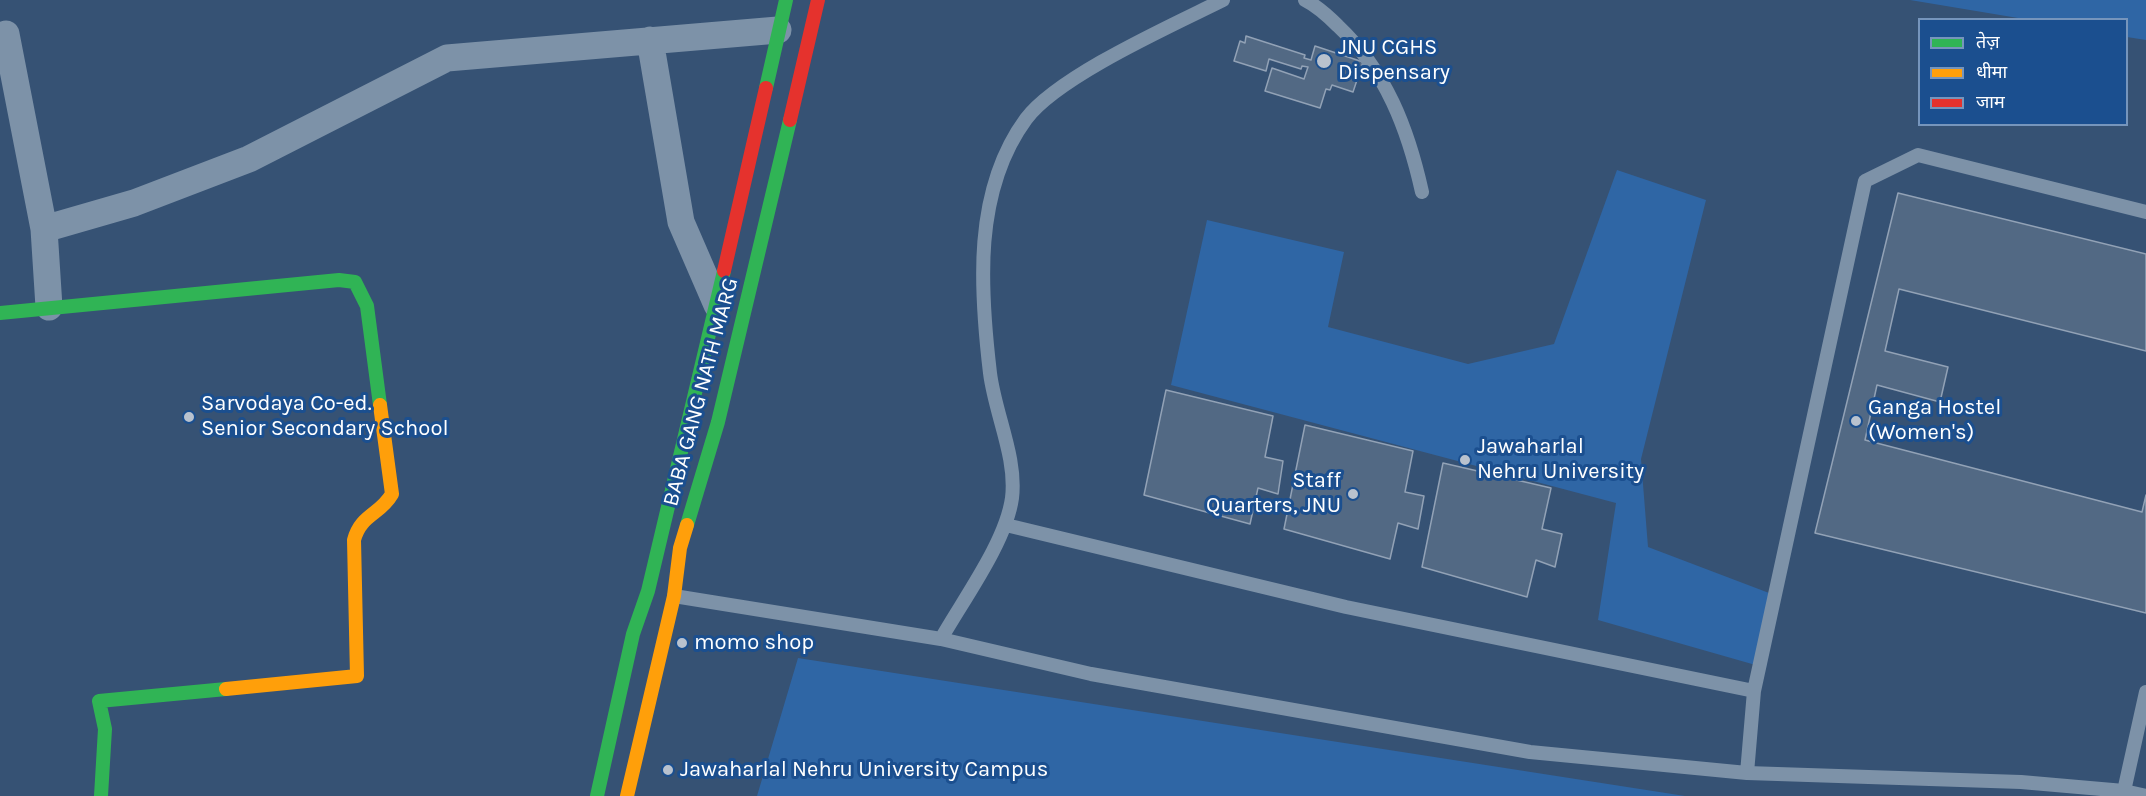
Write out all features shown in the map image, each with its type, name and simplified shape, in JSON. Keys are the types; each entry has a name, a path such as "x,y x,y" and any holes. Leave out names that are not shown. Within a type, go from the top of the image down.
{"street":[{"name":"BABA GANG NATH MARG","path":"627,796 661,594 717,306 786,0"},
{"name":"BABA GANG NATH MARG","path":"597,796 633,634 661,594 680,548 718,422 818,0"},
{"path":"44,229 134,203 249,159 447,58 778,30"},
{"path":"6,34 44,229 49,307"},
{"path":"650,40 681,222 717,306"},
{"path":"0,313 339,280 355,282 362,290 367,306 392,486 388,502 381,509 366,515 357,527 354,540 357,676 99,701 105,729 101,796"}],"lane":[{"path":"941,639 1006,525 1012,497 1011,471 990,377 983,312 987,212 998,172 1026,118 1051,96 1081,75 1158,32 1223,0"},
{"path":"1305,0 1356,43 1386,85 1412,145 1422,192"},
{"path":"1747,773 1754,691 1865,181 1918,155 2146,212"},
{"path":"1006,525 1346,607 1754,691"},
{"path":"661,594 941,639 1091,674 1530,752 1747,773 2021,782 2124,791 2146,796"},
{"path":"2124,791 2146,692"}],"shaded area":[{"path":"1910,0 2146,0 2146,40 2128,37 2128,18 2018,18"},
{"path":"1617,170 1706,200 1641,459 1648,547 1777,596 1766,668 1598,620 1616,503 1171,385 1207,220 1344,252 1328,327 1468,364 1554,344"},
{"path":"798,658 1685,796 757,796"}],"building":[{"path":"1246,36 1305,55 1304,58 1311,60 1315,46 1363,62 1353,92 1332,85 1330,90 1326,89 1320,108 1265,91 1272,68 1304,79 1308,67 1302,66 1301,69 1269,59 1266,71 1234,61 1240,41 1245,43"},
{"name":"Ganga Hostel (Women's)","path":"1898,193 2146,254 2146,351 1899,289 1885,351 1948,367 1940,402 1877,385 1865,440 2142,512 2146,495 2146,613 1815,533"},
{"name":"Staff Quarters, JNU","path":"1166,390 1273,416 1265,457 1283,461 1278,494 1258,488 1250,524 1144,495"},
{"name":"Staff Quarters, JNU","path":"1305,425 1413,451 1405,492 1424,496 1418,529 1398,523 1390,559 1284,529"},
{"path":"1443,463 1551,488 1542,529 1562,534 1555,567 1536,560 1527,597 1422,567"}],"traffic: fast":[{"path":"766,88 786,0"},
{"path":"687,525 718,422 790,120"},
{"path":"597,796 633,634 648,591 724,271"},
{"path":"0,313 339,280 355,282 367,306 380,405"},
{"path":"101,796 105,729 99,701 226,689"}],"traffic: slow":[{"path":"226,689 357,676 354,540 361,525 392,494 380,405"},
{"path":"627,796 674,596 680,548 687,525"}],"traffic: jam":[{"path":"790,120 818,0"},
{"path":"724,271 766,88"}],"place":[{"name":"JNU CGHS Dispensary","path":"1324,61"},
{"name":"Sarvodaya Co-ed. Senior Secondary School","path":"189,417"},
{"name":"Ganga Hostel (Women's)","path":"1856,421"},
{"name":"Jawaharlal Nehru University","path":"1465,460"},
{"name":"Staff Quarters, JNU","path":"1353,494"},
{"name":"momo shop","path":"682,643"},
{"name":"Jawaharlal Nehru University Campus","path":"668,770"}]}
